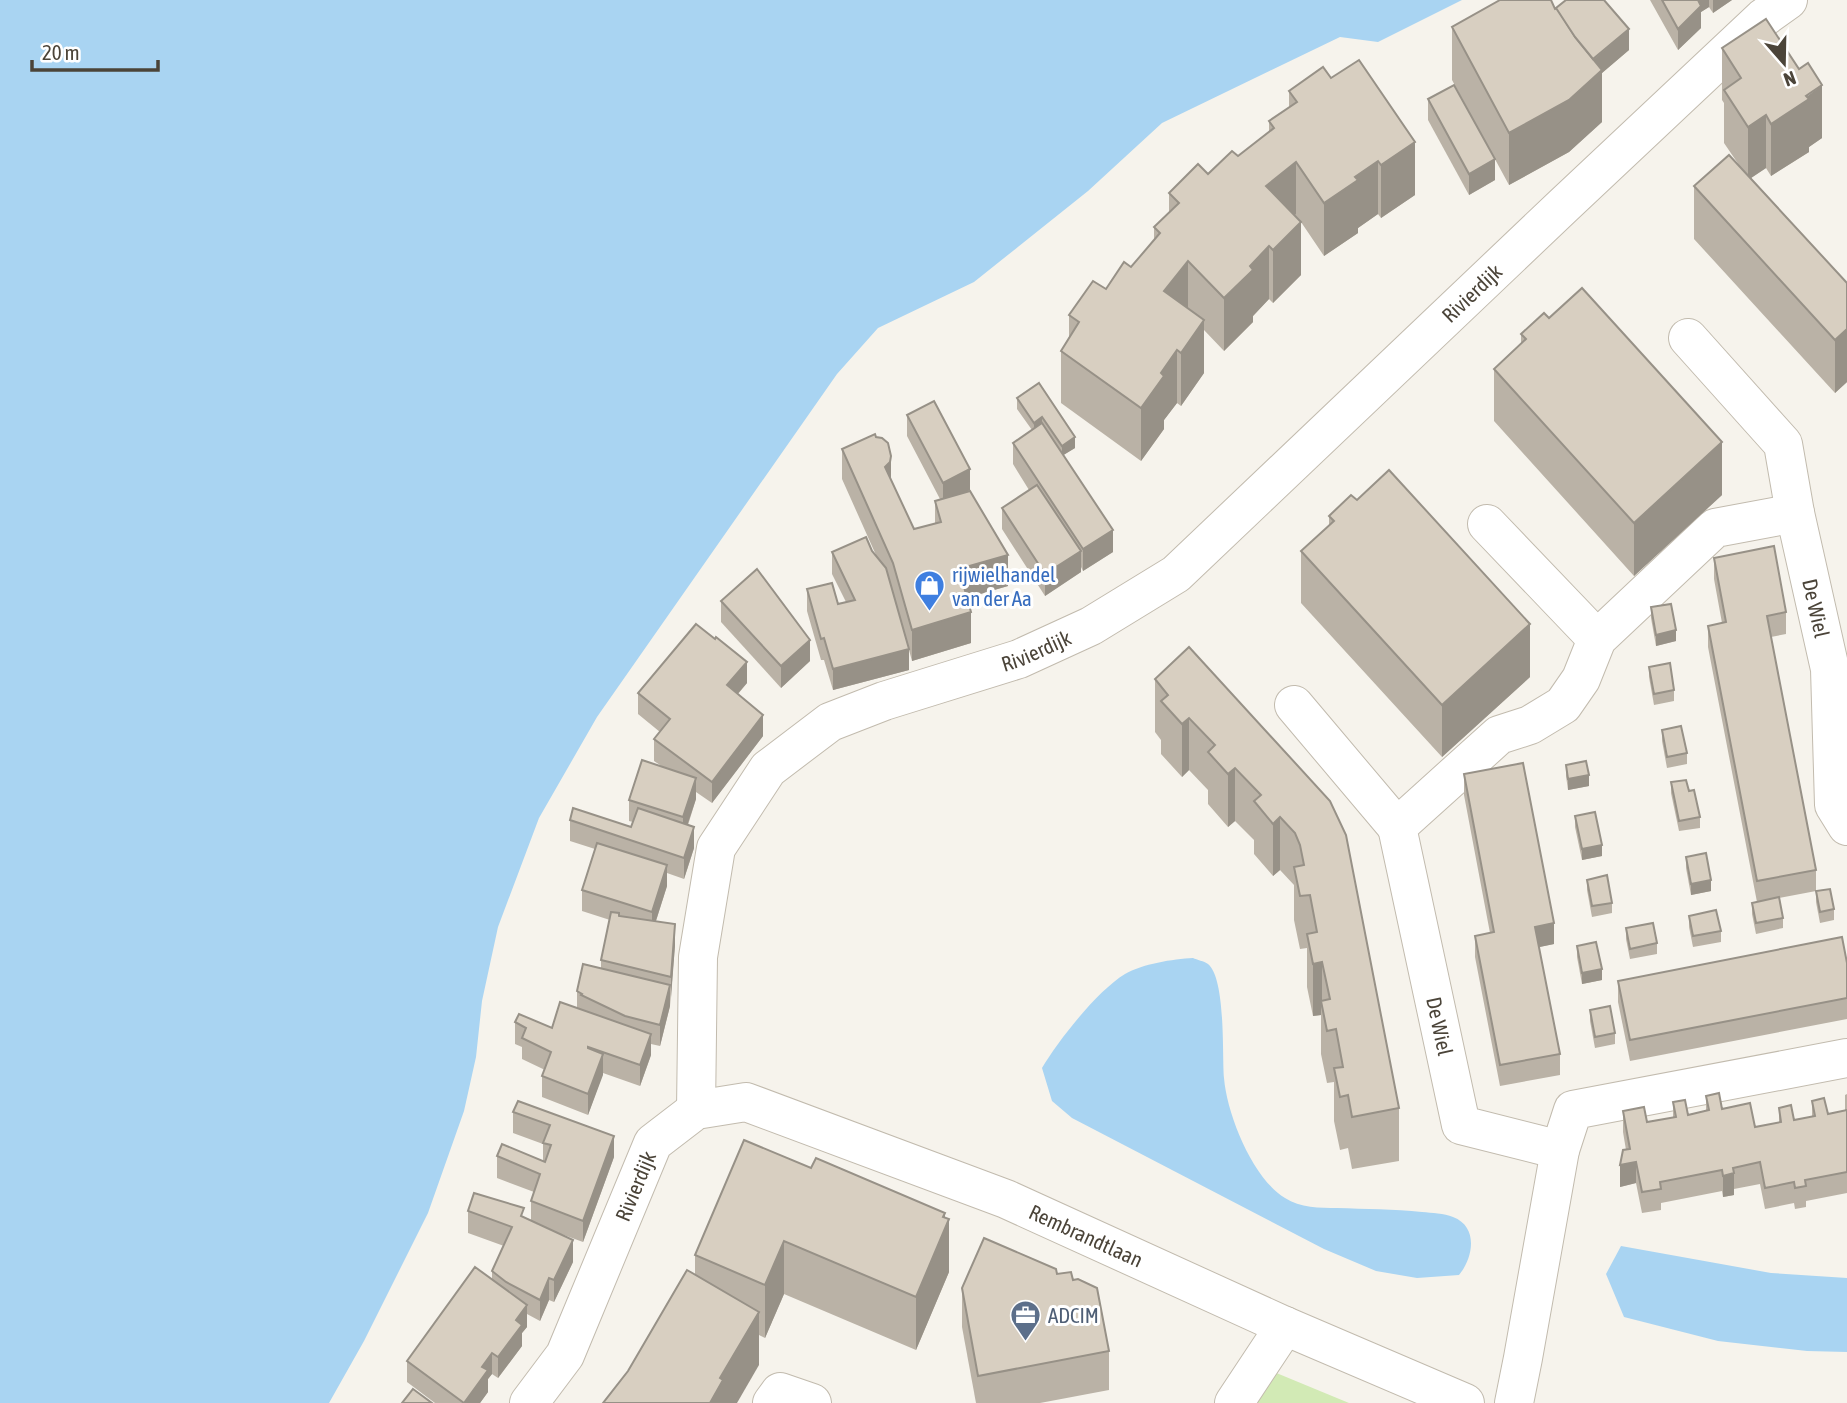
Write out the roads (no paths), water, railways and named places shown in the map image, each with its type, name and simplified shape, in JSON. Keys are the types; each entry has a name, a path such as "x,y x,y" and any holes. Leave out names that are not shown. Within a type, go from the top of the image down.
{"street":[{"name":"Rivierdijk","path":"528,1403 565,1356 653,1143 696,1110 698,957 716,848 768,769 830,722 884,701 1019,659 1091,626 1176,574 1703,74 1763,18 1788,0"},
{"name":"De Wiel","path":"1688,338 1783,444 1794,513 1830,669 1833,805 1847,826"},
{"path":"1397,827 1499,735 1530,725 1563,705 1581,680 1597,639 1716,528 1794,513"},
{"path":"1487,524 1597,639"},
{"name":"De Wiel","path":"1294,705 1397,827 1461,1125 1560,1150"},
{"path":"1514,1403 1560,1150 1573,1110 1847,1058"},
{"name":"Rembrandtlaan","path":"696,1110 746,1102 1006,1199 1285,1326 1465,1403"},
{"path":"1234,1403 1285,1326"},
{"path":"772,1403 780,1392 812,1403"}],"water":[{"path":"0,0 1462,0 1378,42 1340,37 1162,123 1088,191 974,282 878,328 837,374 597,717 539,818 498,927 482,1001 476,1057 464,1111 428,1213 364,1341 329,1403 0,1403"},
{"path":"1193,958 1208,964 1214,972 1222,1018 1224,1078 1230,1110 1244,1145 1262,1176 1285,1198 1304,1206 1411,1211 1453,1217 1467,1228 1471,1243 1468,1260 1459,1275 1417,1278 1376,1271 1324,1249 1072,1118 1052,1101 1042,1068 1068,1031 1102,992 1125,974 1140,967"},
{"path":"1621,1246 1771,1273 1847,1278 1847,1352 1807,1351 1718,1341 1624,1317 1606,1274"}],"place":[{"name":"rijwielhandel van der Aa","path":"929,613"},
{"name":"ADCIM","path":"1025,1342"}]}
